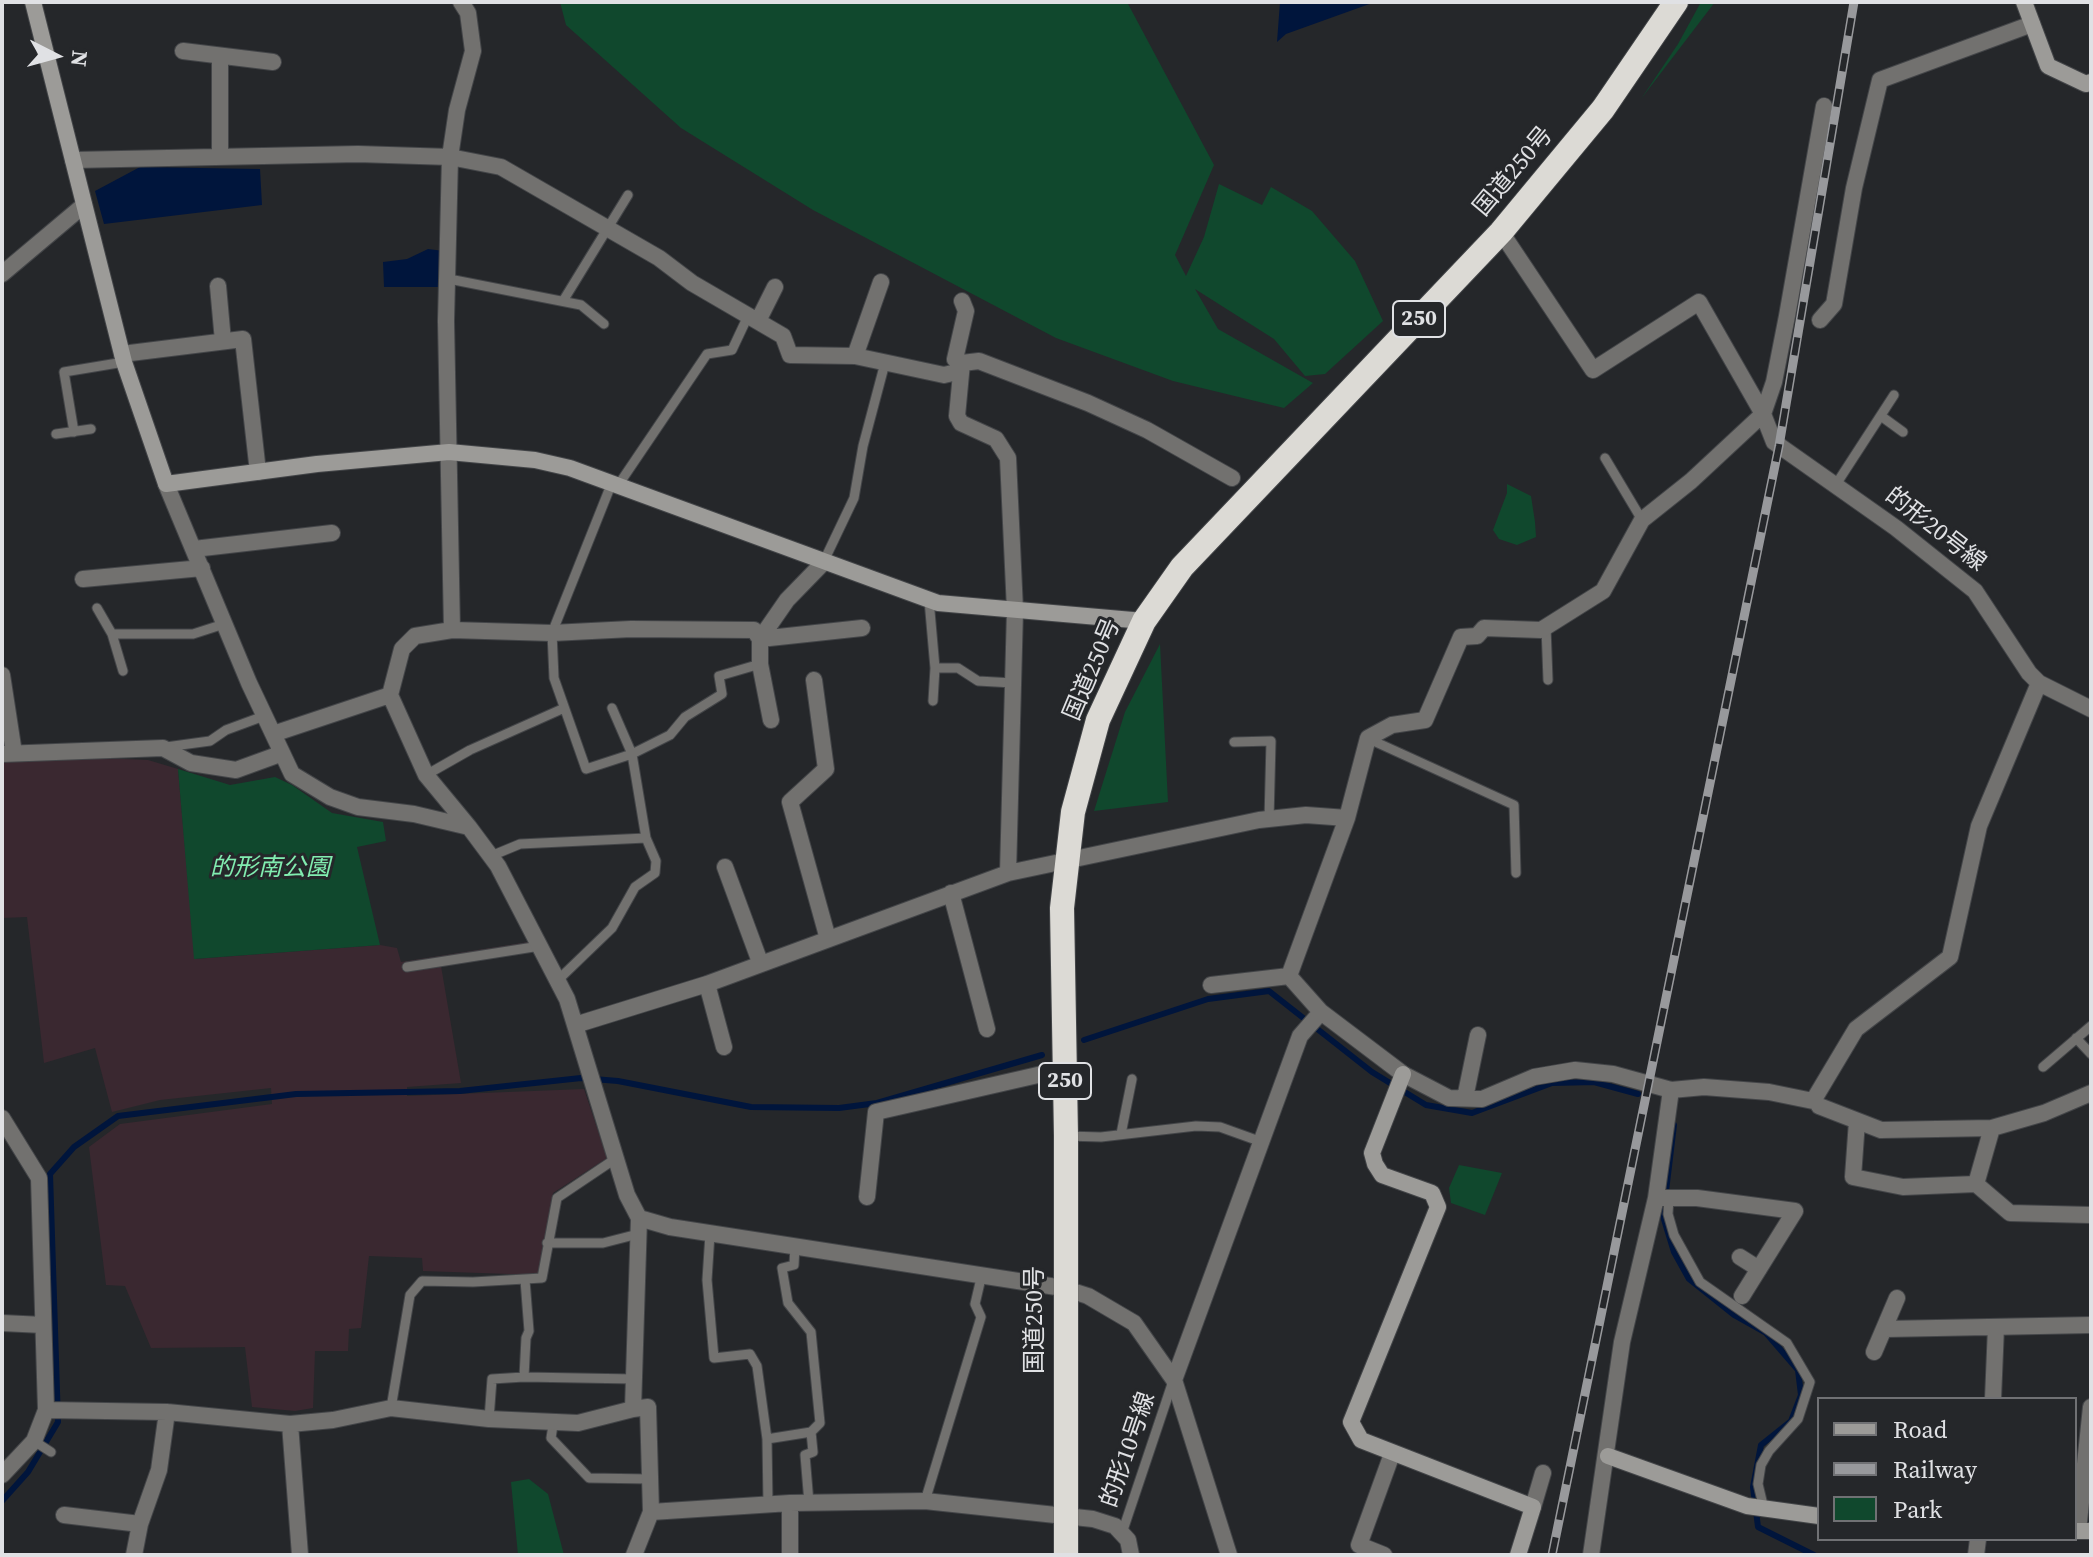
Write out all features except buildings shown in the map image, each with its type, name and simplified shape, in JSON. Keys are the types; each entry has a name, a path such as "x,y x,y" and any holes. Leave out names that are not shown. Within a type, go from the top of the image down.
{"highway":[{"name":"国道250号","path":"1066,1555 1063,1288 1066,1136 1062,908 1073,812 1098,720 1144,621 1182,567 1248,494 1501,232 1603,109 1676,2"}],"street":[{"path":"33,2 123,358 166,484 280,754 292,774 330,797 358,807 414,814 469,827"},
{"path":"452,630 446,321 450,157 457,110 473,51 468,13 461,2"},
{"path":"2024,2 2048,66 2086,84 2091,82"},
{"path":"1820,320 1834,304 1854,188 1880,80 2032,24"},
{"path":"183,51 273,62"},
{"path":"220,56 220,156"},
{"path":"1289,976 1347,818 1368,738 1392,725 1425,720 1461,637 1477,636 1484,628 1541,630 1603,591 1642,520 1691,481 1763,414 1774,382 1824,106"},
{"path":"73,160 220,156 450,157 501,167 783,336 790,355 855,356 944,375 979,361 1088,403 1147,430 1232,478"},
{"path":"2,274 84,205"},
{"path":"1501,232 1593,370 1699,302 1763,414"},
{"path":"855,356 881,282"},
{"path":"218,286 223,341"},
{"path":"753,318 775,287"},
{"path":"962,301 966,311 955,359 961,367 957,416 961,423 996,439 1008,458 1015,610 1008,873"},
{"path":"123,358 243,339 258,472"},
{"name":"的形20号線","path":"1763,414 1774,442 1896,528 1975,591 2039,683"},
{"path":"166,484 449,452 535,460 570,468 929,600 1144,621"},
{"path":"194,549 332,533"},
{"path":"760,639 787,600 823,563"},
{"path":"83,579 202,568"},
{"path":"760,639 862,628"},
{"path":"633,1409 639,1226 615,1159 575,1025 558,980 491,856 426,775 390,695 402,649 415,636 452,630 552,633 631,629 754,630 760,639 760,664 771,720"},
{"path":"2,675 8,753 163,748 191,763 236,770 280,754"},
{"path":"814,680 826,769 790,802 828,939"},
{"path":"1289,976 1319,1014 1402,1076 1449,1098 1482,1099 1534,1077 1575,1070 1613,1074 1671,1090 1704,1087 1769,1092 1813,1101 1856,1029 1950,957 1979,826 2039,683 2091,709"},
{"path":"273,734 390,695"},
{"path":"575,1025 707,984 1008,873 1269,820 1306,815 1347,818"},
{"path":"725,867 760,962"},
{"path":"951,893 987,1029"},
{"path":"1211,985 1289,976"},
{"path":"707,984 724,1047"},
{"path":"1174,1380 1259,1141 1305,1031 1319,1014"},
{"path":"1465,1098 1478,1035"},
{"path":"867,1197 876,1112 1064,1069"},
{"path":"1402,1076 1372,1153 1375,1164 1382,1175 1432,1193 1438,1207 1351,1422 1361,1440 1533,1507"},
{"path":"1591,1555 1608,1456 1622,1342 1664,1198 1671,1090"},
{"path":"1819,1106 1881,1130 1992,1128 2044,1113 2091,1093"},
{"path":"2,1118 39,1178 46,1410 34,1441 2,1475"},
{"path":"1857,1121 1853,1177 1903,1187 1976,1184 2010,1213 2091,1215"},
{"path":"1976,1184 1992,1128"},
{"path":"1664,1198 1795,1211 1742,1296"},
{"path":"639,1226 982,1274 1063,1288 1088,1296 1134,1323 1174,1380 1229,1555"},
{"path":"1740,1257 1759,1269"},
{"path":"1874,1352 1897,1298"},
{"path":"2,1323 43,1325"},
{"path":"1885,1329 2091,1325"},
{"path":"1993,1397 1996,1327"},
{"path":"46,1410 167,1412 290,1424 391,1408 489,1419 554,1419 578,1423 648,1407 651,1512 634,1555"},
{"path":"2081,1531 2091,1407"},
{"path":"134,1555 140,1524 159,1470 167,1412"},
{"path":"290,1424 300,1555"},
{"path":"1384,1555 1359,1545 1392,1454"},
{"path":"1608,1456 1747,1506 1817,1516"},
{"path":"1518,1555 1543,1473"},
{"path":"651,1512 790,1503 925,1501 1093,1519 1115,1526 1122,1533 1131,1555"},
{"path":"790,1503 790,1555"},
{"path":"64,1515 140,1524"}],"lane":[{"path":"563,301 610,230 628,195"},
{"path":"449,279 581,305 604,324"},
{"path":"753,318 732,350 707,354 614,486 552,633 554,678 562,709 586,769 632,754 670,735 685,717 722,694 719,676 760,664"},
{"path":"74,432 64,372 123,358"},
{"path":"823,563 854,498 863,446 885,363"},
{"path":"1835,486 1894,395"},
{"path":"1881,416 1903,432"},
{"path":"56,434 91,429"},
{"path":"1605,458 1642,520"},
{"path":"929,600 935,668 933,701"},
{"path":"97,608 112,634 123,671"},
{"path":"112,634 193,634 224,624"},
{"path":"1546,627 1548,680"},
{"path":"935,668 958,668 978,681 1013,683"},
{"path":"558,980 612,928 635,887 655,873 656,861 646,838 632,754 612,708"},
{"path":"426,775 470,750 562,709"},
{"path":"163,748 210,741 226,730 264,716"},
{"path":"1368,738 1514,805 1516,873"},
{"path":"1234,742 1271,741 1269,820"},
{"path":"491,856 520,844 646,838"},
{"path":"407,967 540,946"},
{"path":"2043,1067 2091,1026"},
{"path":"2076,1038 2091,1054"},
{"path":"1121,1134 1132,1079"},
{"path":"1066,1136 1196,1126 1220,1127 1259,1141"},
{"path":"391,1408 410,1295 422,1281 542,1278 557,1198 615,1159"},
{"path":"1664,1198 1674,1235 1700,1282 1787,1343 1810,1382 1798,1419 1769,1451 1761,1465 1758,1484 1765,1510"},
{"path":"547,1243 603,1243 639,1226"},
{"path":"710,1234 707,1280 714,1358 750,1354 757,1366 767,1439 768,1504"},
{"path":"767,1439 811,1432 820,1423 811,1332 788,1303 782,1268 794,1265 795,1246"},
{"path":"925,1501 981,1317 975,1304 982,1274"},
{"path":"524,1377 529,1331 525,1280"},
{"path":"489,1419 492,1379 634,1379"},
{"name":"的形10号線","path":"1122,1533 1174,1380"},
{"path":"554,1419 551,1438 589,1478 650,1479"},
{"path":"809,1503 805,1455 813,1452 811,1432"},
{"path":"34,1441 51,1452"}],"shaded area":[{"path":"102,758 148,760 178,769 195,959 380,945 397,948 401,962 528,942 534,951 441,966 461,1083 407,1087 407,1096 584,1089 607,1158 553,1193 539,1275 423,1271 422,1258 369,1256 361,1328 349,1329 348,1351 315,1351 313,1408 295,1411 252,1407 245,1347 151,1348 125,1286 106,1285 89,1147 120,1124 272,1104 271,1088 160,1100 112,1112 95,1048 44,1063 27,917 2,918 2,762"}],"green space":[{"path":"560,2 1127,2 1214,165 1175,255 1186,276 1204,237 1219,184 1262,205 1271,187 1312,211 1355,261 1383,321 1325,374 1305,376 1274,339 1195,289 1218,329 1313,383 1284,408 1173,381 1056,338 813,210 681,128 566,25"},
{"path":"1701,2 1715,2 1641,99 1678,44"},
{"path":"1507,484 1531,496 1536,537 1517,545 1499,539 1493,530 1507,493"},
{"path":"1160,644 1168,802 1094,811 1125,712"},
{"name":"的形南公園","path":"178,769 230,785 275,777 332,813 383,822 386,841 357,847 380,945 194,959"},
{"path":"1459,1165 1502,1173 1485,1215 1451,1203 1449,1188"},
{"path":"529,1479 548,1494 564,1555 518,1555 511,1482"}],"water":[{"path":"1280,2 1375,2 1286,34 1277,42"},
{"path":"140,167 260,169 262,205 104,224 95,191"},
{"path":"428,249 444,251 441,287 384,287 383,262 407,259"}],"waterway":[{"path":"1084,1040 1208,999 1269,991 1372,1072 1426,1105 1472,1113 1552,1083 1594,1082 1638,1094"},
{"path":"2,1501 28,1472 58,1422 50,1174 74,1147 118,1116 296,1094 460,1091 581,1078 618,1081 751,1107 839,1108 877,1103 1042,1055"},
{"path":"1674,1125 1663,1216 1674,1252 1689,1279 1734,1315 1766,1333 1798,1370 1801,1395 1791,1421 1761,1445 1753,1487 1758,1527 1814,1555"}],"railway":[{"path":"1552,1555 1779,446 1854,2"}]}
